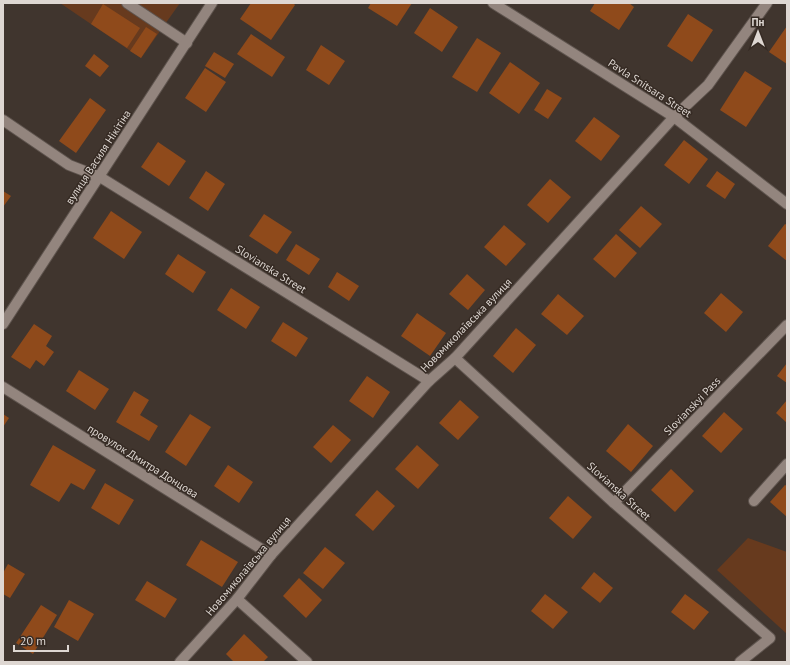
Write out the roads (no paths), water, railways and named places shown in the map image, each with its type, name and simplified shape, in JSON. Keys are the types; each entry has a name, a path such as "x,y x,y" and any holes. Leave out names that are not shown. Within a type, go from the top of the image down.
{"street":[{"path":"128,3 187,42"},
{"name":"вулиця Василя Нікітіна","path":"3,324 212,3"},
{"name":"Pavla Snitsara Street","path":"493,3 674,117 787,204"},
{"name":"Новомиколаївська вулиця","path":"180,662 237,599 271,555 430,381 455,358 674,117 708,85 766,3"},
{"name":"Slovianska Street","path":"3,120 69,165 100,176 430,381"},
{"name":"Slovianskyi Pass","path":"614,503 787,326"},
{"name":"Slovianska Street","path":"455,358 614,503 770,638 740,662"},
{"name":"провулок Дмитра Донцова","path":"3,387 271,555"},
{"path":"754,501 787,464"},
{"path":"237,599 307,662"}]}
